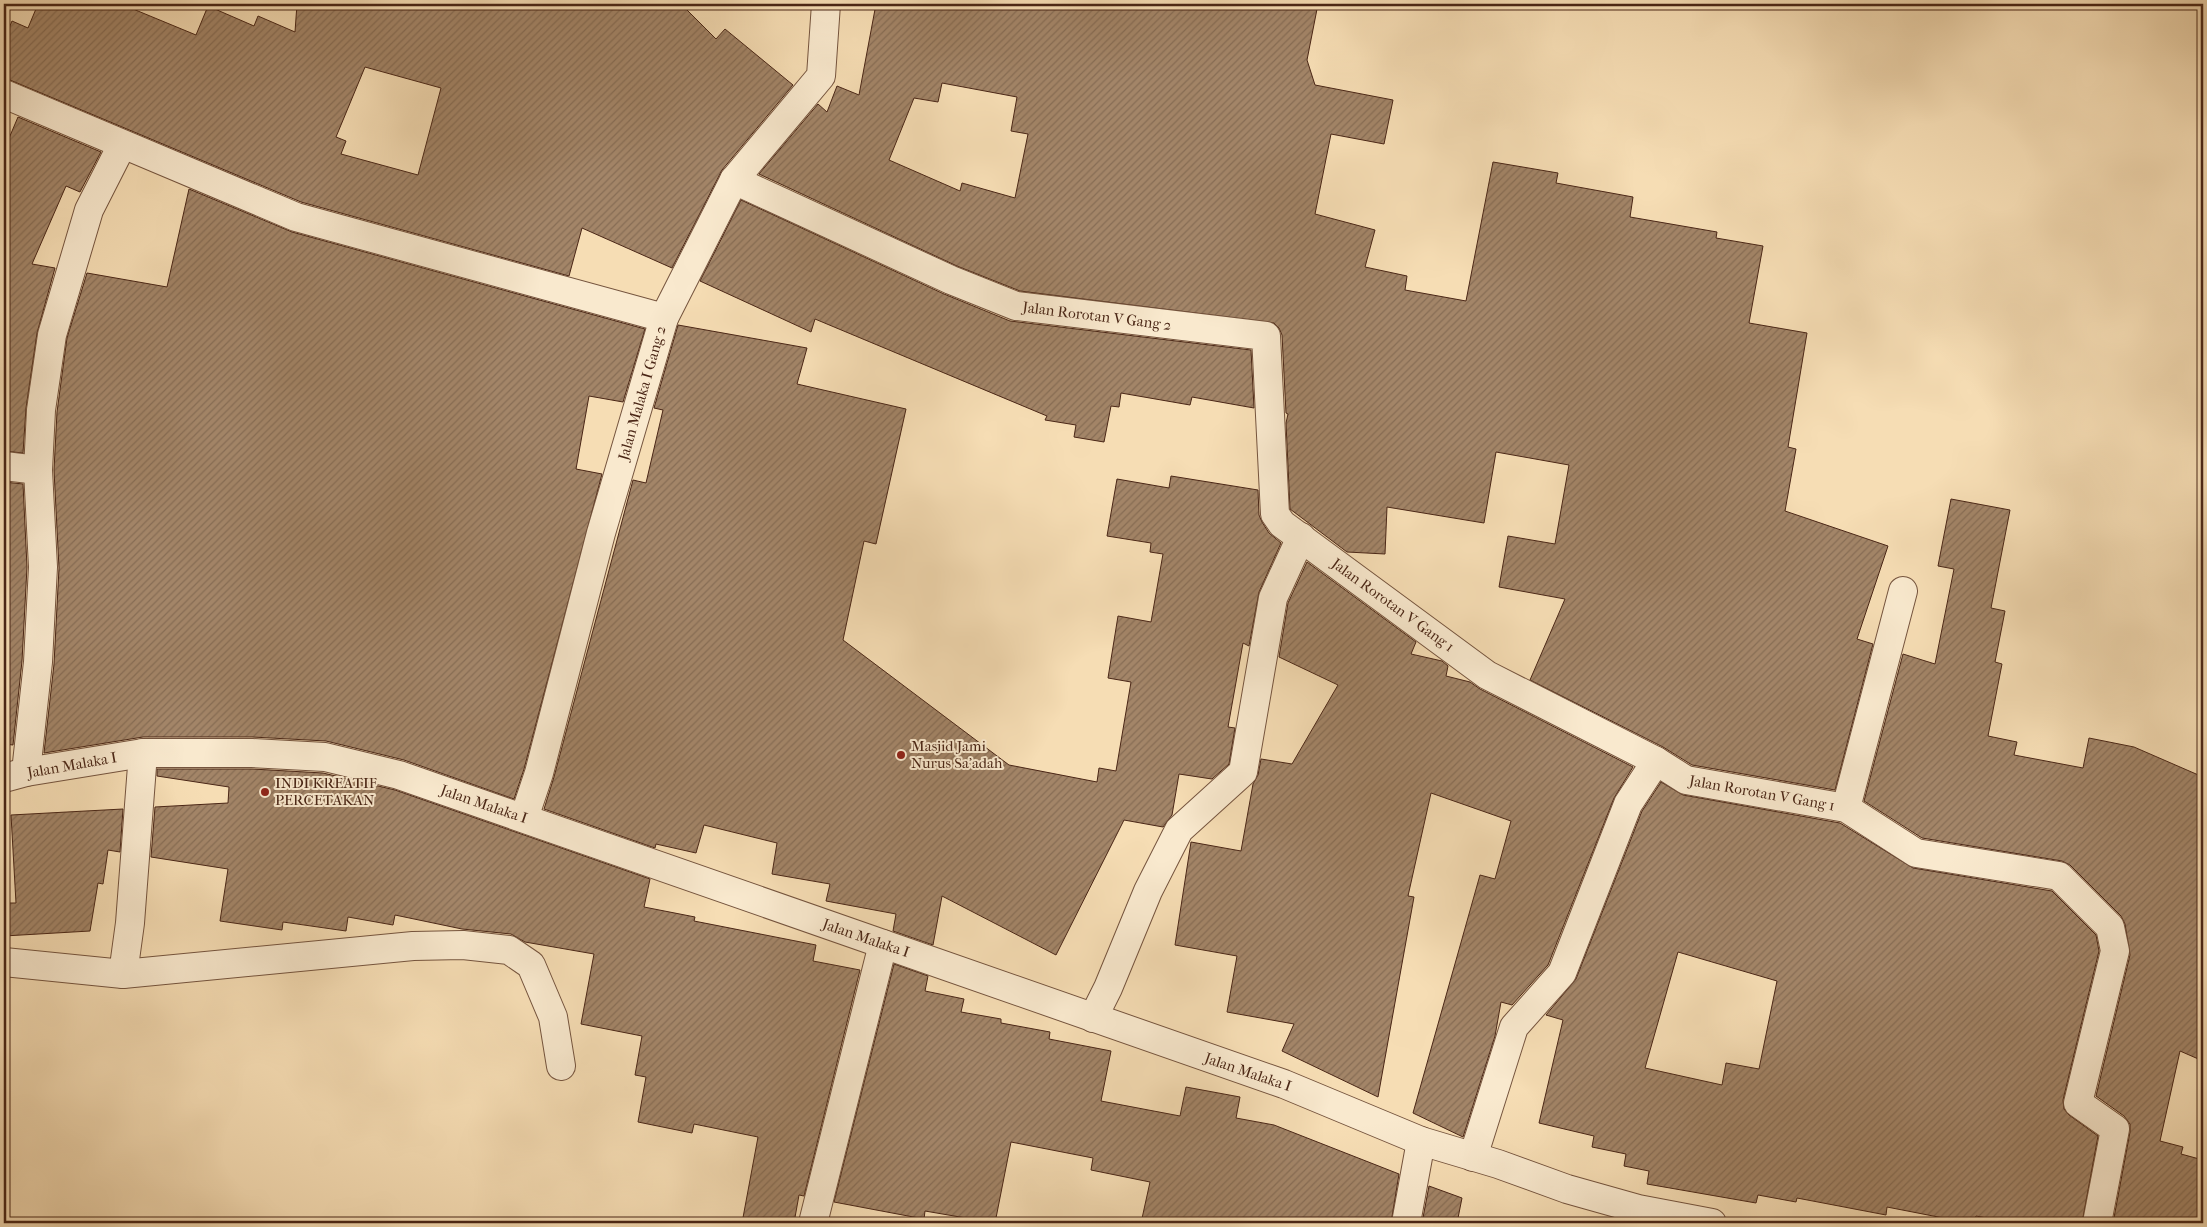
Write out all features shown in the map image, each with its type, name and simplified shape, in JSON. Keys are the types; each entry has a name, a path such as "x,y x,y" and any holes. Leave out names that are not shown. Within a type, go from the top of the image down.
{"street":[{"name":"Jalan Malaka I Gang 2","path":"524,818 539,773 601,533 664,318 734,180 821,76 826,4"},
{"path":"4,94 296,217 664,318"},
{"path":"15,775 38,662 43,567 38,470 41,410 52,335 89,210 122,145"},
{"name":"Jalan Rorotan V Gang 2","path":"734,180 951,280 1016,306 1266,336 1275,514 1292,531"},
{"path":"4,466 38,470"},
{"path":"1093,1018 1108,988 1148,891 1179,830 1243,772 1273,598 1292,531"},
{"name":"Jalan Rorotan V Gang 1","path":"1292,531 1487,674 1656,761 1686,780 1846,808 1916,853 2059,876 2110,927 2115,952 2078,1102 2115,1129 2097,1223"},
{"path":"1846,808 1903,591"},
{"path":"124,967 130,923 143,753"},
{"name":"Jalan Malaka I","path":"15,775 143,753 252,753 325,757 399,775 1284,1084 1421,1141 1567,1190 1638,1209 1712,1223"},
{"path":"1473,1158 1514,1027 1562,972 1628,804 1656,761"},
{"path":"816,1212 883,944"},
{"path":"4,962 124,967 413,946 463,945 509,950 531,965 553,1017 561,1066"},
{"path":"1406,1223 1421,1141"}],"building":[{"path":"38,4 121,4 196,35 208,6 254,26 258,16 295,32 297,4 681,4 716,39 725,29 793,85 722,170 672,268 582,228 569,276 301,202 4,79 4,40 12,21 28,28","holes":["365,67 441,88 418,175 341,154 346,141 336,137"]},
{"path":"876,4 1318,4 1307,60 1315,85 1393,100 1384,144 1331,134 1315,214 1375,230 1365,267 1407,276 1405,290 1466,301 1493,162 1558,173 1556,183 1633,197 1630,217 1717,232 1716,238 1763,246 1749,323 1807,333 1788,447 1796,449 1785,511 1888,546 1857,639 1873,644 1835,790 1692,765 1663,747 1530,680 1565,599 1499,587 1508,536 1555,544 1569,465 1496,452 1484,523 1387,507 1385,554 1347,552 1290,509 1286,423 1288,414 1286,413 1282,335 1274,323 1020,291 957,266 759,174 818,104 827,112 837,86 859,95","holes":["942,83 1017,97 1011,131 1028,134 1015,198 962,183 960,191 889,160 914,98 938,102"]},
{"path":"18,117 101,152 80,192 66,186 32,264 55,268 37,333 26,408 23,453 4,451 4,150"},
{"path":"189,189 292,232 645,329 623,402 589,396 576,469 602,474 524,769 514,799 404,760 326,741 252,737 143,737 44,753 54,664 59,568 54,470 57,412 67,338 87,273 167,287"},
{"path":"741,200 944,294 1010,321 1251,350 1254,408 1192,397 1190,405 1121,393 1119,407 1111,406 1104,442 1074,437 1076,425 1045,420 1047,416 815,319 811,332 700,281"},
{"path":"678,325 807,348 797,384 906,409 876,544 864,541 843,640 1009,765 1097,782 1099,768 1116,771 1131,682 1108,678 1118,616 1151,622 1163,554 1150,552 1151,543 1107,536 1117,479 1169,488 1171,476 1258,490 1259,515 1262,522 1269,533 1281,543 1259,592 1249,646 1243,643 1228,727 1235,728 1229,764 1212,779 1179,774 1172,815 1163,827 1124,820 1056,955 942,896 933,945 893,931 896,914 826,901 830,884 772,874 777,843 704,825 696,853 656,844 655,848 544,809 633,480 646,483 663,410 654,408"},
{"path":"4,482 23,484 27,567 22,661 13,745 4,744"},
{"path":"1951,499 2010,510 1991,608 2005,611 1995,662 2002,664 1988,736 2017,742 2014,755 2083,768 2089,738 2134,747 2203,777 2203,1061 2180,1051 2160,1141 2183,1147 2181,1154 2203,1160 2203,1210 2197,1223 2113,1223 2130,1124 2124,1116 2096,1096 2130,955 2125,924 2121,916 2070,865 2062,861 1922,838 1864,801 1903,654 1935,664 1954,569 1938,566"},
{"path":"1307,562 1416,642 1411,654 1442,661 1448,666 1446,676 1470,682 1480,689 1633,767 1614,798 1548,965 1512,1005 1501,1002 1495,1036 1463,1137 1413,1113 1480,875 1495,879 1511,821 1431,793 1408,896 1414,897 1378,1097 1282,1051 1294,1024 1227,1012 1237,956 1175,945 1191,842 1241,851 1253,784 1258,775 1261,759 1292,764 1338,685 1279,657 1288,603"},
{"path":"157,769 252,769 323,773 395,790 650,879 644,907 695,917 694,921 816,945 813,961 860,970 804,1196 799,1195 794,1223 742,1223 758,1137 694,1124 692,1133 638,1122 646,1077 635,1075 642,1036 581,1024 594,954 525,942 511,934 462,929 395,915 393,925 348,917 346,931 283,922 282,930 220,921 228,869 151,857 155,807 228,803 229,787 157,776"},
{"path":"1661,782 1683,795 1840,823 1913,868 2052,891 2096,935 2099,951 2063,1100 2064,1109 2069,1115 2098,1136 2082,1223 2013,1223 1976,1216 1974,1223 1969,1223 1887,1207 1886,1215 1797,1198 1796,1202 1758,1195 1756,1203 1647,1184 1649,1171 1624,1166 1626,1154 1592,1147 1594,1136 1539,1123 1563,1020 1546,1015 1576,979 1642,811","holes":["1678,952 1777,981 1759,1069 1726,1063 1722,1085 1645,1068"]},
{"path":"123,809 120,852 108,850 103,884 98,883 90,931 4,936 4,903 16,903 11,815"},
{"path":"894,964 928,976 925,991 964,999 961,1012 1001,1019 1001,1023 1050,1032 1049,1039 1111,1051 1101,1101 1180,1116 1186,1087 1240,1097 1236,1118 1274,1125 1399,1174 1391,1223 1141,1223 1150,1182 1091,1170 1093,1158 1011,1142 995,1223 925,1211 924,1219 834,1202"},
{"path":"1429,1186 1462,1198 1457,1223 1422,1223"}],"place":[{"name":"Masjid Jami Nurus Sa'adah","path":"901,755"},
{"name":"INDI KREATIF PERCETAKAN","path":"265,792"}]}
